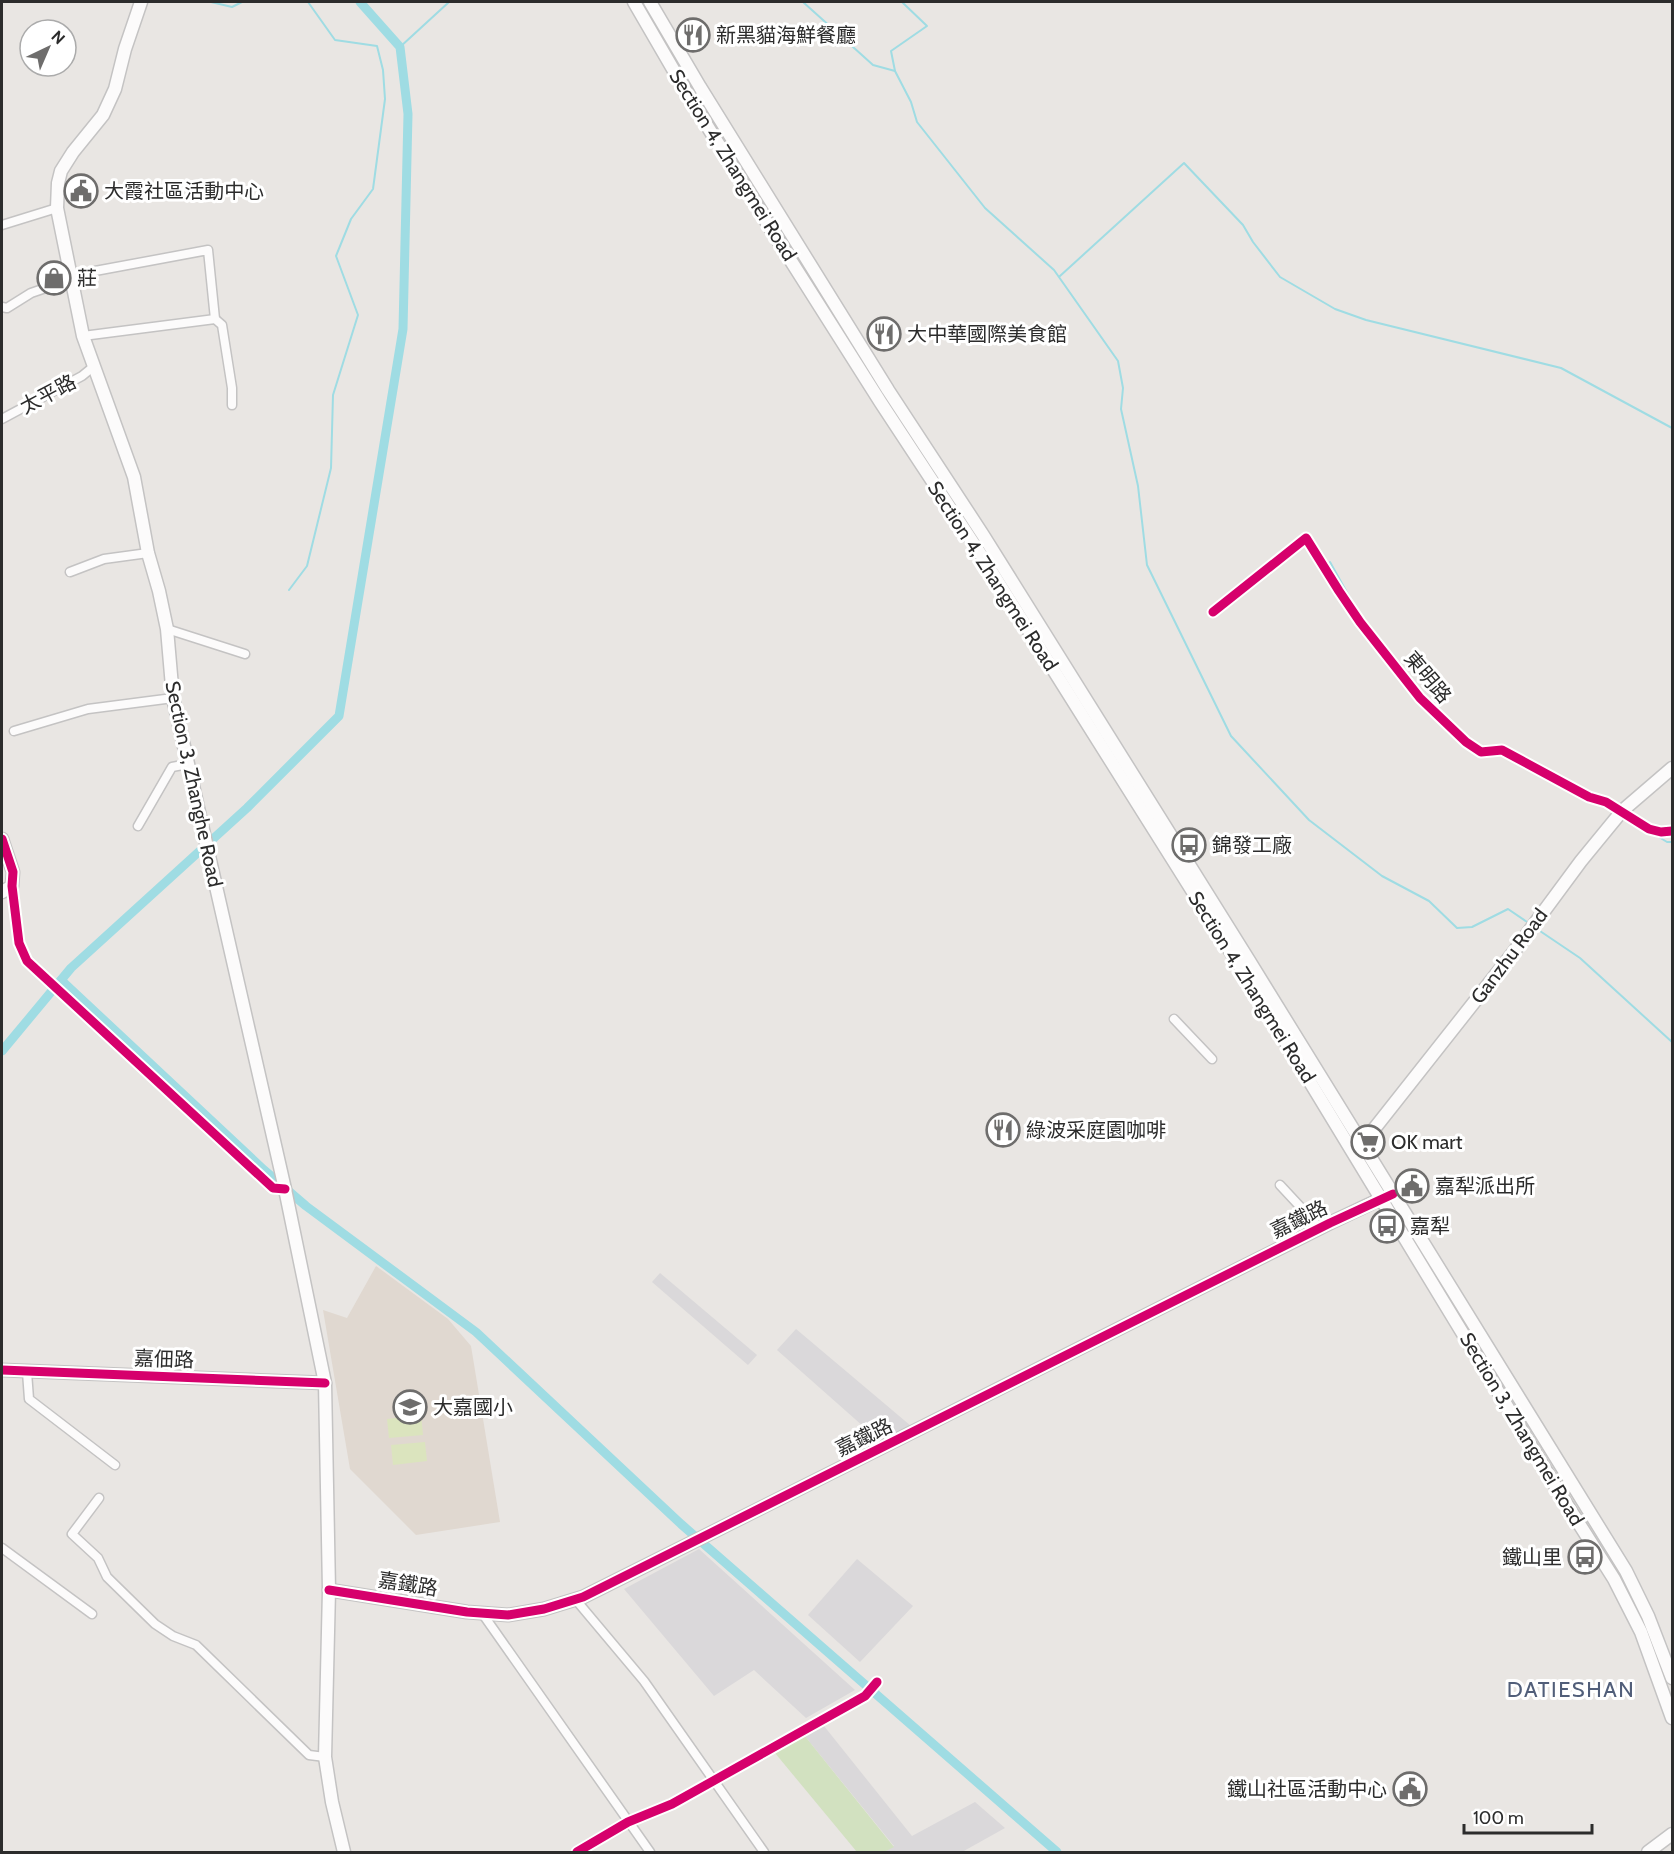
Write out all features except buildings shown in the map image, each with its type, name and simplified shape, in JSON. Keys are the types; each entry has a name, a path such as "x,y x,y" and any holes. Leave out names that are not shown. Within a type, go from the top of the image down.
{"main road":[{"name":"Section 3, Zhanghe Road","path":"141,2 114,88 103,115 73,152 62,171 58,183 57,208 83,336 134,477 148,553 167,629 173,698 285,1189 325,1383 329,1590 325,1757 332,1802 344,1852"},
{"name":"Section 4, Zhangmei Road","path":"634,2 688,95 779,242 995,577 1239,965 1358,1146"},
{"name":"Section 4, Zhangmei Road","path":"650,2 700,87 888,390 980,530 1358,1146"},
{"path":"688,95 700,87"},
{"path":"779,242 791,232"},
{"name":"Ganzhu Road","path":"1358,1146 1513,953 1581,861 1622,811 1672,768"},
{"path":"2,839 13,872 7,889"},
{"name":"Section 3, Zhangmei Road","path":"1358,1146 1559,1492 1614,1579 1641,1632 1672,1718"},
{"name":"Section 3, Zhangmei Road","path":"1387,1196 1626,1572 1648,1616 1672,1678"},
{"name":"嘉鐵路","path":"329,1590 508,1615 544,1609 576,1600 1387,1196"},
{"name":"嘉佃路","path":"2,1370 325,1383"},
{"path":"1647,1852 1672,1834"}],"street":[{"path":"2,225 57,208"},
{"path":"2,307 7,308 31,293 95,271 208,250 214,319"},
{"path":"83,336 214,319 222,325 232,388 232,405"},
{"name":"太平路","path":"2,419 82,376 93,367"},
{"name":"東明路","path":"1213,612 1306,538 1360,622 1420,698 1466,742 1481,752 1502,750 1589,797 1606,802 1649,829 1661,832 1672,831"},
{"path":"70,572 105,560 148,553"},
{"path":"167,629 245,654"},
{"path":"14,731 88,709 173,698"},
{"path":"138,826 171,767 188,764"},
{"path":"7,889 19,943 27,961 273,1188 285,1189"},
{"path":"1174,1019 1212,1059"},
{"path":"1280,1185 1320,1228"},
{"path":"27,1372 29,1399 115,1465"},
{"path":"99,1498 72,1534 98,1558 107,1577 155,1624 173,1636 196,1645 309,1755 325,1757"},
{"path":"2,1548 92,1614"},
{"path":"576,1600 644,1681 764,1852"},
{"path":"483,1613 650,1852"},
{"path":"577,1852 627,1822 672,1804 865,1696 874,1685"}],"shaded area":[{"name":"大嘉國小","path":"376,1266 448,1319 471,1346 500,1522 416,1535 350,1469 323,1310 347,1318"},
{"path":"660,1273 757,1355 748,1365 652,1282"},
{"path":"796,1329 911,1426 881,1442 777,1350"},
{"path":"699,1549 855,1690 806,1718 754,1670 714,1696 624,1589"},
{"path":"857,1559 913,1606 860,1662 808,1615"},
{"path":"824,1726 912,1836 975,1802 1005,1828 962,1852 884,1852 894,1846 804,1735"}],"green space":[{"path":"421,1415 423,1435 389,1438 387,1419"},
{"path":"425,1442 427,1461 393,1465 391,1445"},
{"path":"804,1735 894,1847 884,1852 857,1852 775,1753"}],"waterway":[{"path":"211,2 232,7 242,2"},
{"path":"289,590 307,566 331,468 333,395 358,315 336,256 351,219 373,189 385,99 383,70 377,46 335,40 308,2"},
{"path":"2,1051 71,968 247,808 339,716 403,329 408,114 400,47 360,2"},
{"path":"400,47 449,2"},
{"path":"803,2 873,65 895,71 911,102 917,122 985,208 1054,270 1118,361 1123,388 1121,409 1138,486 1147,565 1231,736 1309,820 1382,876 1429,901 1457,928 1472,927 1508,909 1530,924"},
{"path":"895,71 891,51 927,26 902,2"},
{"path":"1060,276 1184,163 1243,225 1280,277 1335,309 1366,320 1561,368 1672,428"},
{"path":"1330,562 1355,607"},
{"path":"1654,834 1667,842 1672,842"},
{"path":"1537,929 1580,958 1672,1042"},
{"path":"61,980 264,1170 306,1206 476,1332 681,1524 1057,1852"}],"cycle path":[{"path":"1213,612 1306,538 1360,622 1420,698 1466,742 1481,752 1502,750 1589,797 1606,802 1649,829 1661,832 1672,831"},
{"path":"2,839 13,872 12,886 19,943 27,961 273,1188 285,1189"},
{"path":"329,1590 467,1612 508,1615 544,1609 583,1597 1330,1223 1393,1194"},
{"path":"2,1370 325,1383"},
{"path":"577,1852 628,1822 672,1804 865,1696 877,1682"}],"place":[{"name":"新黑貓海鮮餐廳","path":"693,35"},
{"name":"大霞社區活動中心","path":"81,191"},
{"name":"莊","path":"54,278"},
{"name":"大中華國際美食館","path":"884,334"},
{"name":"錦發工廠","path":"1189,845"},
{"name":"綠波采庭園咖啡","path":"1003,1130"},
{"name":"OK mart","path":"1368,1142"},
{"name":"嘉犁派出所","path":"1412,1186"},
{"name":"嘉犁","path":"1387,1226"},
{"name":"大嘉國小","path":"410,1407"},
{"name":"鐵山里","path":"1585,1557"},
{"name":"鐵山社區活動中心","path":"1410,1789"}],"district":[{"name":"DATIESHAN","path":"1571,1689"}]}
